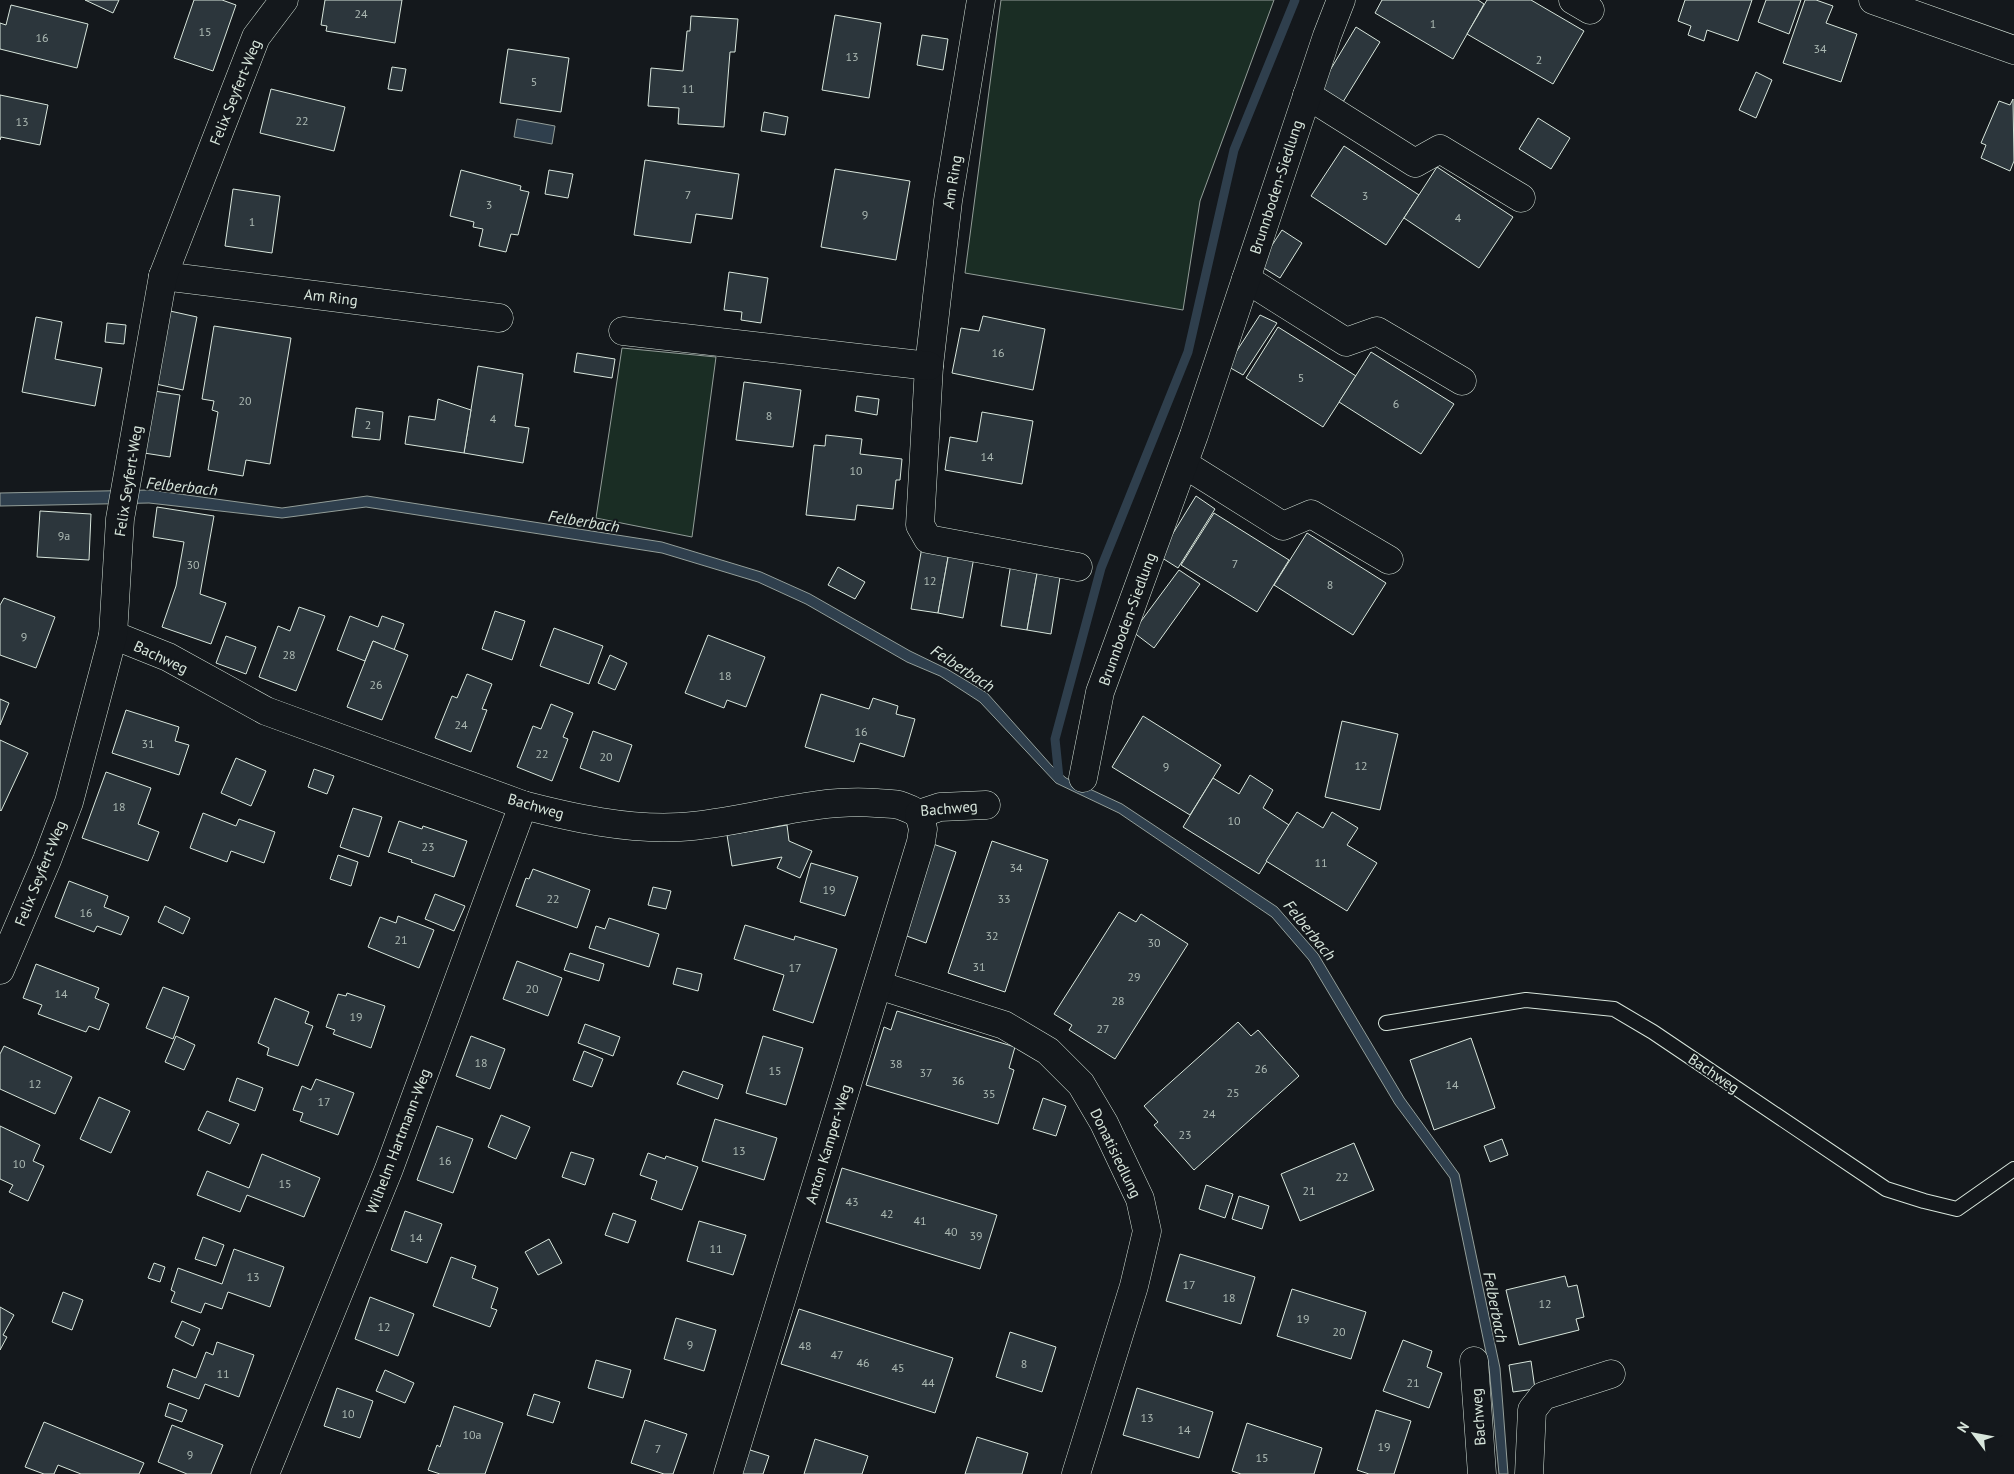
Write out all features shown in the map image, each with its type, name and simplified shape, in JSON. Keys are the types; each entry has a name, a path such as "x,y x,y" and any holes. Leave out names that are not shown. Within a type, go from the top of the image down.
{"street":[{"name":"Felix Seyfert-Weg","path":"0,970 47,860 69,802 113,636 124,495 163,276 256,37 284,0"},
{"name":"Am Ring","path":"981,0 948,201 929,366 920,525 928,539 1078,567"},
{"name":"Brunnboden-Siedlung","path":"1083,778 1100,692 1184,464 1307,95 1341,0"},
{"path":"1874,0 2014,50"},
{"path":"1307,95 1414,163 1440,149 1520,198"},
{"name":"Am Ring","path":"163,276 499,318"},
{"path":"1246,279 1346,342 1377,331 1462,381"},
{"path":"623,331 929,366"},
{"path":"1184,464 1283,526 1311,514 1389,560"},
{"name":"Bachweg","path":"113,636 168,657 266,711 523,805 572,817 630,825 677,827 699,826 822,804 858,802 902,806 919,814 940,807 986,805"},
{"name":"Wilhelm Hartmann-Weg","path":"264,1474 388,1169 523,805"},
{"name":"Anton Kamper-Weg","path":"728,1474 921,842 922,829 919,814"},
{"name":"Donatisiedlung","path":"878,985 1004,1025 1048,1051 1081,1084 1104,1123 1140,1199 1147,1231 1134,1286 1076,1474"},
{"name":"Bachweg","path":"1474,1361 1482,1474"},
{"path":"1529,1474 1532,1410 1543,1396 1611,1374"}],"lane":[{"name":"Bachweg","path":"1386,1023 1526,1000 1614,1009 1654,1032 1886,1189 1957,1209 2014,1169"}],"green space":[{"path":"1001,0 1274,0 1200,201 1183,310 965,273"},
{"path":"622,348 716,357 692,537 596,518"}],"water":[{"path":"517,119 555,126 552,144 514,137"},
{"path":"150,490 282,508 367,496 662,542 761,572 810,594 987,693 1052,766 1066,778 1122,804 1277,907 1318,954 1404,1098 1459,1174 1500,1368 1508,1474 1499,1474 1489,1367 1450,1178 1395,1104 1309,960 1272,917 1119,813 1056,783 980,702 940,676 907,662 806,604 758,582 662,553 366,507 282,518 149,503 0,506 0,493"}],"building":[{"path":"85,0 119,0 113,13"},
{"path":"194,0 222,0 236,5 213,71 174,58"},
{"path":"325,0 402,0 395,43 326,31 327,26 321,25"},
{"path":"1382,0 1478,0 1484,4 1453,59 1375,13"},
{"path":"1487,0 1531,0 1584,31 1553,84 1467,34"},
{"path":"1685,0 1752,0 1738,41 1707,30 1704,41 1688,35 1691,26 1678,21"},
{"path":"1766,0 1801,0 1789,34 1758,22"},
{"path":"1805,0 1816,0 1833,6 1826,23 1857,34 1841,82 1783,63"},
{"path":"11,5 88,24 77,68 0,49 0,23 6,25"},
{"path":"835,15 881,23 869,98 822,90"},
{"path":"691,16 738,19 735,52 730,52 724,127 678,124 679,108 648,106 651,68 683,71 687,31 690,31"},
{"path":"1356,27 1380,42 1343,102 1320,87"},
{"path":"922,35 948,39 943,70 917,65"},
{"path":"508,49 569,58 561,112 500,103"},
{"path":"392,67 406,69 402,91 388,89"},
{"path":"1756,72 1772,80 1756,118 1739,110"},
{"path":"271,89 345,107 334,151 260,133"},
{"path":"0,95 48,105 40,145 1,137 0,140"},
{"path":"2013,99 2014,161 2010,171 1981,158 1986,145 1981,143 1999,101 2010,105"},
{"path":"764,112 788,117 785,135 761,131"},
{"path":"1538,118 1570,138 1551,169 1519,149"},
{"path":"1344,146 1419,195 1386,245 1311,196"},
{"path":"645,160 739,174 732,219 696,214 691,243 634,235"},
{"path":"1437,167 1513,217 1479,268 1404,218"},
{"path":"835,169 910,181 896,260 821,247"},
{"path":"461,170 521,186 520,190 529,192 518,235 511,234 506,252 479,246 483,229 473,227 474,222 450,216"},
{"path":"549,170 573,174 568,198 545,194"},
{"path":"233,189 280,196 272,253 225,246"},
{"path":"1282,230 1302,243 1280,278 1259,265"},
{"path":"729,272 768,278 761,323 741,320 742,312 724,310"},
{"path":"170,311 197,317 183,390 156,384"},
{"path":"1260,315 1277,323 1243,375 1227,366"},
{"path":"983,316 1045,329 1033,390 952,373 961,328 979,331"},
{"path":"36,317 62,322 55,359 102,368 95,406 22,392"},
{"path":"107,323 126,325 124,344 105,342"},
{"path":"214,326 291,338 270,464 246,460 243,476 208,470 218,412 212,410 214,401 202,399"},
{"path":"1278,327 1356,376 1323,427 1246,378"},
{"path":"1371,352 1454,404 1421,454 1339,402"},
{"path":"577,353 615,359 612,378 574,372"},
{"path":"478,366 523,374 515,426 529,428 523,463 464,453"},
{"path":"744,382 801,390 793,447 736,440"},
{"path":"154,391 180,395 170,457 144,453"},
{"path":"857,396 879,399 877,415 855,411"},
{"path":"438,399 471,410 464,453 405,444 409,416 435,420"},
{"path":"356,408 383,412 380,440 352,437"},
{"path":"982,412 1033,421 1022,484 945,470 950,437 977,442"},
{"path":"826,435 862,439 860,454 902,459 900,480 896,480 893,509 857,505 855,520 806,515 814,445 825,446"},
{"path":"1196,496 1215,509 1178,568 1159,556"},
{"path":"157,507 214,516 200,594 226,603 211,644 162,627 176,586 184,542 153,537"},
{"path":"40,511 91,514 89,560 37,557"},
{"path":"1214,513 1289,560 1257,612 1181,565"},
{"path":"1307,533 1386,583 1353,635 1274,585"},
{"path":"922,547 949,552 938,613 911,609"},
{"path":"949,552 974,557 963,618 938,613"},
{"path":"1011,563 1038,568 1027,630 1001,626"},
{"path":"838,567 865,582 855,599 828,585"},
{"path":"1038,568 1061,571 1051,634 1027,630"},
{"path":"1179,570 1200,584 1154,648 1133,632"},
{"path":"4,598 55,617 36,668 0,655 0,605"},
{"path":"299,607 325,616 296,691 259,677 278,626 290,631"},
{"path":"495,611 525,621 512,660 482,649"},
{"path":"350,616 378,627 382,616 404,624 394,650 373,641 365,661 337,650"},
{"path":"554,628 603,646 589,684 540,666"},
{"path":"708,635 765,657 746,707 727,700 724,708 685,693"},
{"path":"226,636 256,647 246,674 216,663"},
{"path":"373,641 408,655 382,720 347,707"},
{"path":"610,655 627,663 615,690 598,683"},
{"path":"467,674 492,684 482,709 487,710 471,752 435,738 452,696 457,698"},
{"path":"821,694 869,709 873,698 898,706 896,714 915,719 904,757 860,743 854,762 805,747"},
{"path":"0,699 9,703 0,725"},
{"path":"551,704 573,713 563,737 568,739 552,781 517,767 533,726 541,729"},
{"path":"126,710 179,727 175,741 189,745 179,775 112,753"},
{"path":"1143,716 1221,765 1190,815 1112,767"},
{"path":"1342,721 1398,734 1380,810 1325,797"},
{"path":"593,731 632,745 619,782 580,768"},
{"path":"0,740 28,753 1,811 0,810"},
{"path":"236,758 266,771 251,806 221,793"},
{"path":"314,769 334,776 327,794 308,787"},
{"path":"106,772 151,788 138,824 159,832 148,861 82,838"},
{"path":"1250,775 1273,790 1263,808 1289,825 1259,874 1183,827 1213,778 1239,794"},
{"path":"353,808 382,817 369,857 340,847"},
{"path":"1297,812 1323,828 1332,812 1358,828 1347,845 1377,863 1347,911 1266,861"},
{"path":"203,813 236,826 239,819 275,832 264,863 231,851 227,862 190,848"},
{"path":"399,821 422,829 423,826 467,841 454,877 388,852"},
{"path":"787,825 789,841 812,851 800,878 777,868 782,857 732,866 727,835"},
{"path":"992,841 1048,860 1005,992 948,973"},
{"path":"933,844 956,852 926,943 904,935"},
{"path":"338,855 358,862 351,886 330,879"},
{"path":"811,863 858,877 845,916 800,902"},
{"path":"533,869 590,890 577,928 516,906 526,878 529,879"},
{"path":"69,881 108,896 104,907 129,917 121,935 97,926 94,932 55,917"},
{"path":"653,887 671,891 666,909 648,905"},
{"path":"435,894 465,906 454,931 425,919"},
{"path":"165,906 190,918 183,934 158,922"},
{"path":"1119,912 1136,922 1141,914 1188,944 1115,1059 1069,1030 1072,1025 1054,1014"},
{"path":"398,916 434,930 419,968 368,947 380,917 396,923"},
{"path":"609,918 659,934 649,967 589,948 596,926 605,929"},
{"path":"745,925 794,940 795,936 837,949 813,1023 773,1010 784,975 734,959"},
{"path":"570,953 604,964 599,981 564,970"},
{"path":"517,961 562,978 548,1016 503,999"},
{"path":"36,964 99,988 95,998 109,1004 99,1030 89,1026 86,1032 38,1014 42,1005 23,998"},
{"path":"677,968 702,974 698,991 673,984"},
{"path":"163,987 189,997 173,1039 146,1028"},
{"path":"347,993 385,1006 371,1048 333,1034 335,1030 326,1027 338,994 346,996"},
{"path":"275,998 309,1012 305,1023 313,1026 298,1066 267,1055 269,1048 258,1043"},
{"path":"897,1011 1015,1047 1009,1068 1014,1070 998,1124 866,1085 884,1027 891,1030"},
{"path":"1238,1022 1251,1036 1258,1030 1299,1076 1194,1170 1154,1125 1158,1122 1144,1106"},
{"path":"585,1024 620,1037 613,1056 578,1043"},
{"path":"176,1036 195,1045 184,1070 165,1062"},
{"path":"471,1036 505,1049 490,1089 456,1076"},
{"path":"763,1036 803,1048 786,1105 746,1093"},
{"path":"1471,1038 1495,1108 1434,1130 1410,1060"},
{"path":"4,1046 72,1077 55,1114 0,1089 0,1054"},
{"path":"584,1051 603,1059 592,1087 573,1080"},
{"path":"683,1071 723,1085 718,1099 677,1084"},
{"path":"237,1078 263,1088 255,1111 229,1101"},
{"path":"316,1079 354,1093 338,1135 300,1121 303,1113 293,1110 302,1086 311,1090"},
{"path":"99,1097 130,1111 111,1153 80,1139"},
{"path":"1043,1098 1066,1106 1056,1136 1033,1129"},
{"path":"207,1111 239,1124 230,1144 198,1130"},
{"path":"501,1115 530,1127 516,1159 488,1147"},
{"path":"715,1119 777,1138 764,1180 702,1161"},
{"path":"0,1126 40,1145 33,1161 44,1166 28,1201 9,1192 13,1185 0,1179"},
{"path":"437,1126 473,1139 453,1193 417,1180"},
{"path":"1502,1139 1508,1155 1490,1162 1484,1146"},
{"path":"1354,1143 1374,1190 1300,1221 1281,1174"},
{"path":"571,1152 594,1159 585,1185 562,1177"},
{"path":"648,1153 665,1159 666,1156 698,1167 682,1210 651,1199 657,1181 640,1175"},
{"path":"262,1154 320,1178 304,1217 247,1195 240,1212 197,1195 207,1171 249,1188"},
{"path":"842,1168 997,1215 980,1269 826,1222"},
{"path":"1206,1185 1233,1194 1225,1218 1199,1209"},
{"path":"1239,1196 1269,1206 1262,1229 1232,1219"},
{"path":"405,1211 442,1224 427,1263 391,1250"},
{"path":"613,1213 636,1221 628,1243 605,1235"},
{"path":"699,1221 746,1235 733,1275 687,1261"},
{"path":"203,1237 224,1245 216,1266 195,1259"},
{"path":"549,1239 562,1263 538,1275 525,1252"},
{"path":"234,1249 284,1267 270,1307 228,1292 222,1309 205,1303 201,1313 171,1302 175,1292 171,1290 178,1268 222,1284"},
{"path":"1180,1254 1255,1277 1241,1324 1166,1301"},
{"path":"451,1257 476,1266 472,1278 498,1288 491,1308 497,1310 490,1327 433,1306"},
{"path":"154,1263 165,1267 160,1282 148,1278"},
{"path":"1565,1276 1568,1287 1577,1285 1584,1317 1576,1319 1579,1330 1519,1345 1506,1290"},
{"path":"1292,1289 1366,1312 1351,1359 1277,1336"},
{"path":"63,1292 83,1300 72,1330 52,1322"},
{"path":"370,1297 414,1314 398,1356 355,1339"},
{"path":"0,1307 14,1315 3,1335 7,1337 0,1350"},
{"path":"799,1309 953,1358 935,1413 781,1364"},
{"path":"676,1318 716,1330 704,1371 664,1359"},
{"path":"182,1321 200,1329 193,1346 175,1337"},
{"path":"1010,1332 1056,1347 1042,1392 996,1377"},
{"path":"1403,1340 1432,1351 1427,1367 1442,1373 1429,1408 1383,1391"},
{"path":"217,1342 254,1355 239,1397 205,1384 199,1399 167,1387 173,1369 196,1378 206,1352 213,1355"},
{"path":"596,1360 631,1370 623,1398 588,1388"},
{"path":"1531,1361 1535,1389 1513,1392 1509,1365"},
{"path":"385,1370 414,1383 405,1403 376,1391"},
{"path":"337,1388 373,1401 360,1438 324,1426"},
{"path":"1137,1388 1213,1412 1199,1458 1123,1435"},
{"path":"534,1394 560,1402 553,1423 527,1415"},
{"path":"169,1403 187,1410 182,1422 165,1416"},
{"path":"454,1406 503,1423 485,1474 440,1474 428,1470 437,1445 440,1447"},
{"path":"1376,1410 1411,1421 1394,1474 1369,1474 1357,1470"},
{"path":"645,1420 687,1434 673,1474 664,1474 631,1463"},
{"path":"44,1422 144,1463 139,1474 81,1474 58,1465 54,1474 44,1474 25,1467"},
{"path":"1247,1423 1322,1448 1314,1474 1241,1474 1232,1471"},
{"path":"172,1425 223,1445 211,1474 187,1474 158,1462"},
{"path":"977,1437 1028,1453 1022,1474 965,1474"},
{"path":"815,1439 868,1456 862,1474 804,1474"},
{"path":"747,1449 769,1456 763,1474 740,1474"}],"waterway":[{"path":"1059,778 1055,739 1101,568 1188,352 1234,150 1295,0"}],"water label":[{"name":"Felberbach","path":"182,486"},
{"name":"Felberbach","path":"584,521"},
{"name":"Felberbach","path":"963,668"},
{"name":"Felberbach","path":"1310,930"},
{"name":"Felberbach","path":"1496,1307"}]}
